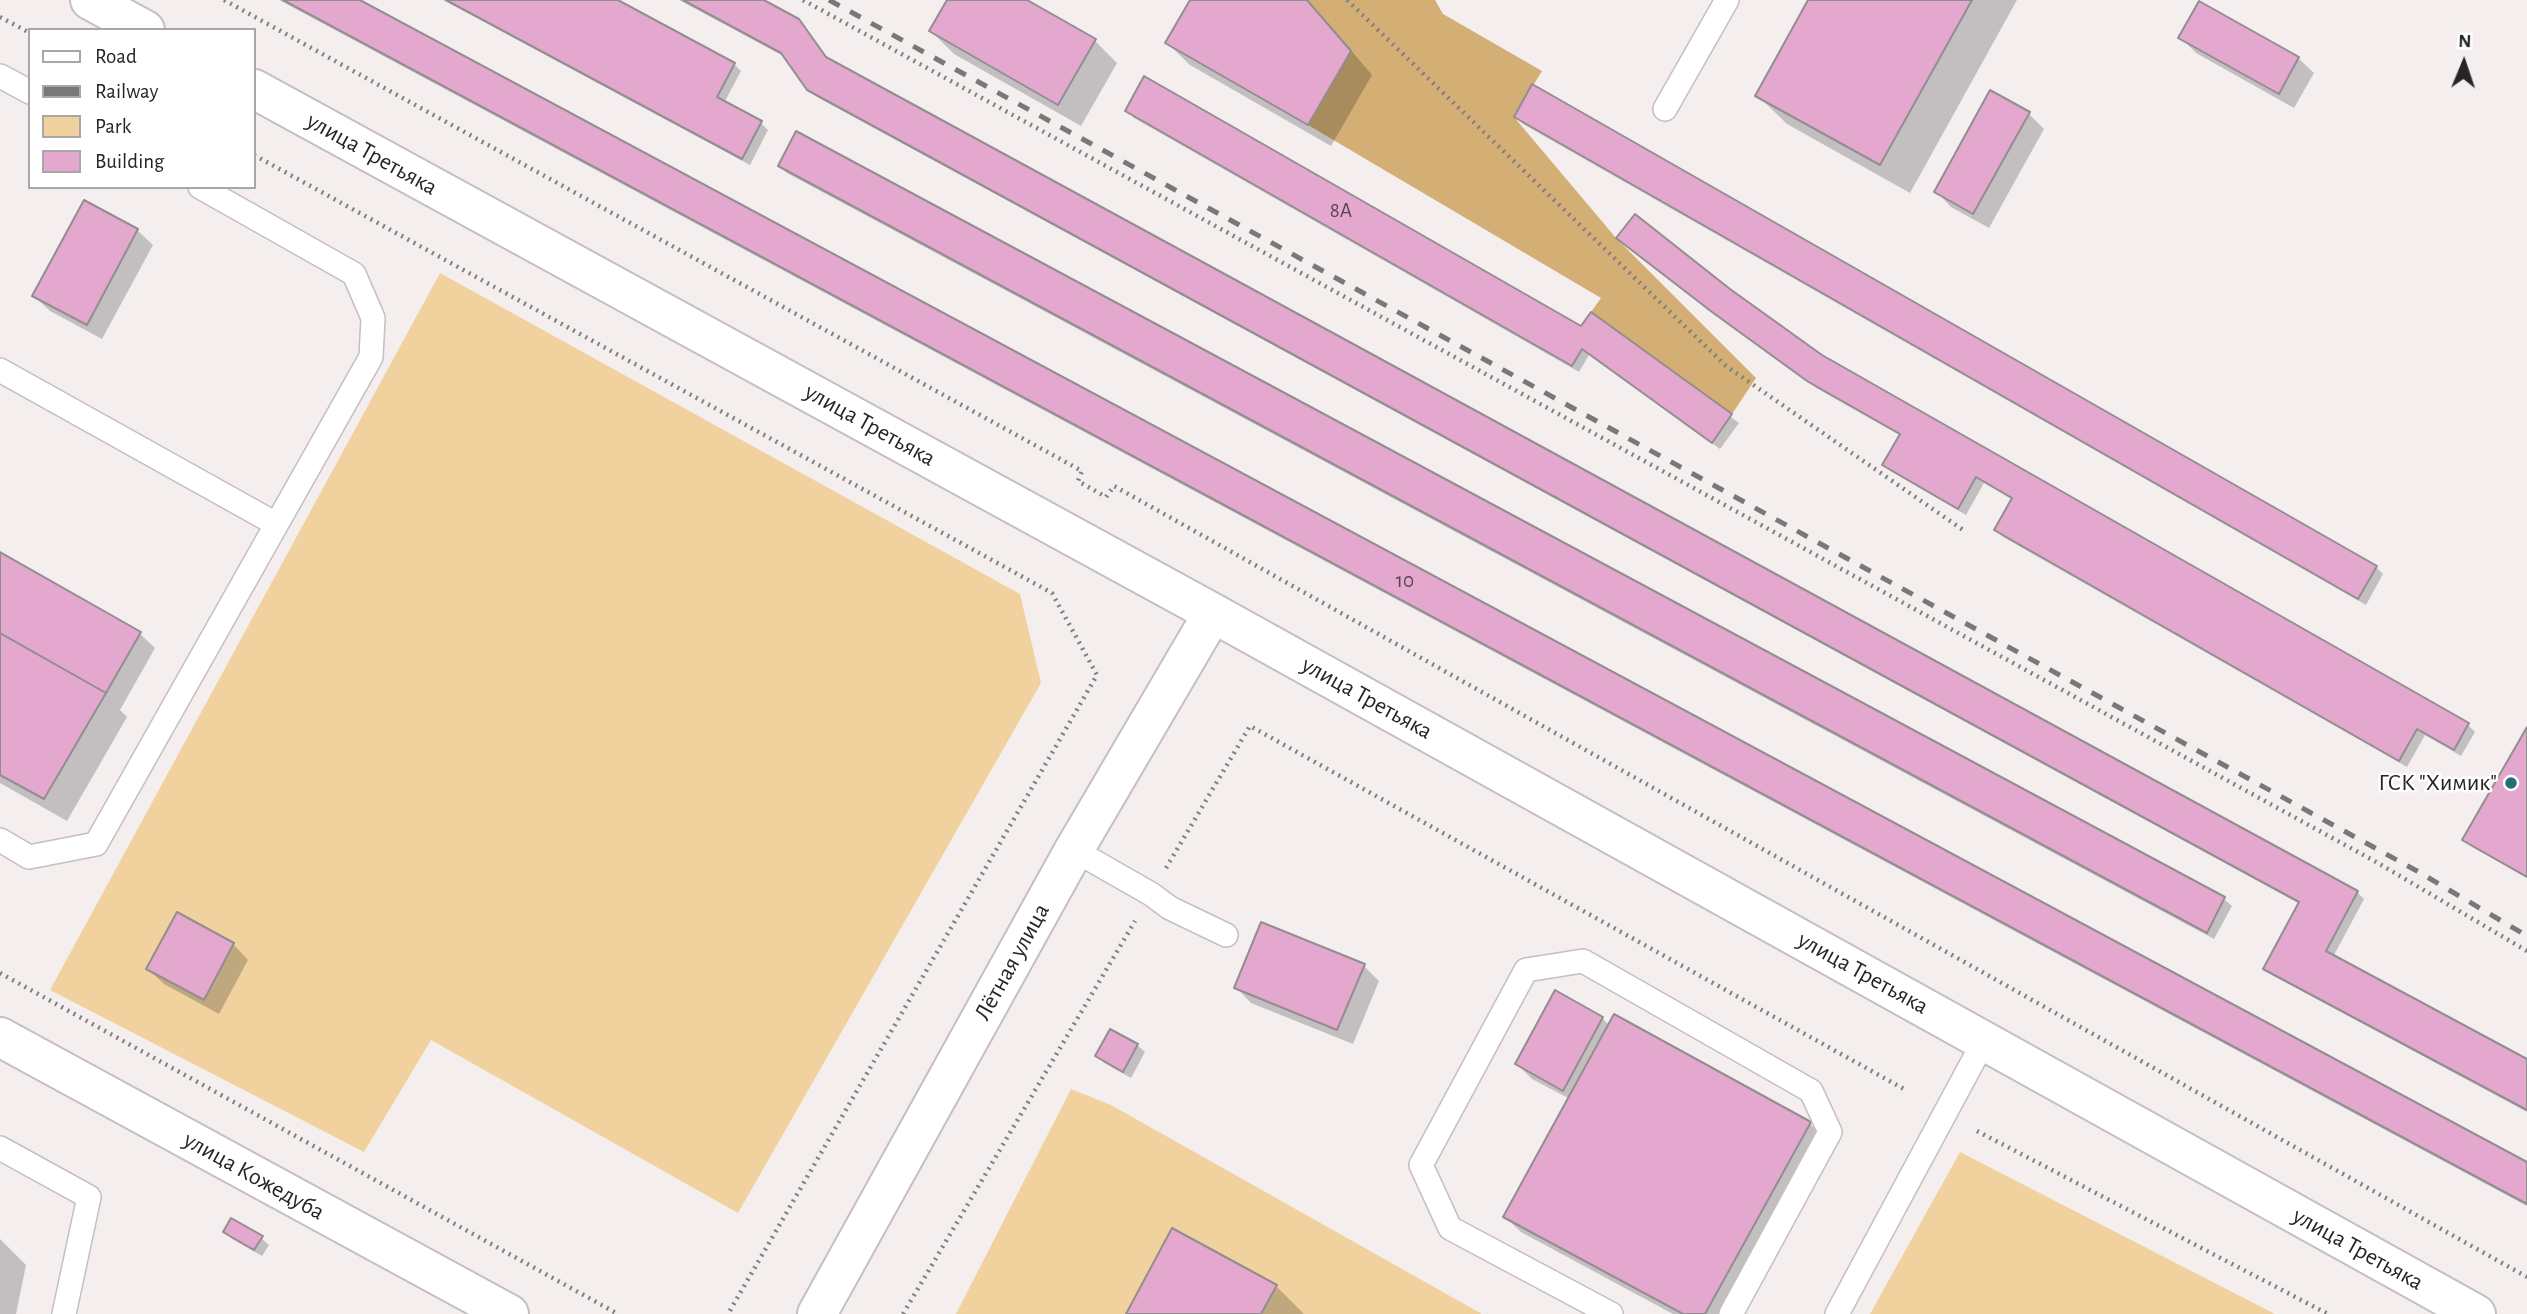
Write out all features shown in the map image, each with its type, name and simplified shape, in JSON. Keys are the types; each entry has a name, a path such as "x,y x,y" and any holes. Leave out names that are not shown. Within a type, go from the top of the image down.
{"street":[{"path":"90,0 141,28"},
{"name":"улица Третьяка","path":"256,90 1213,613 2476,1314"},
{"name":"Лётная улица","path":"817,1314 1074,850 1213,613"},
{"name":"улица Кожедуба","path":"0,1038 509,1314"}],"lane":[{"path":"1665,109 1727,0"},
{"path":"0,76 28,91"},
{"path":"0,840 29,857 96,844 371,357 373,318 354,274 204,189"},
{"path":"0,370 276,524"},
{"path":"1074,850 1151,894 1170,908 1226,935"},
{"path":"1611,1314 1450,1228 1421,1165 1527,970 1583,961 1811,1091 1830,1132 1731,1314"},
{"path":"1837,1314 1984,1041"},
{"path":"0,1148 89,1198 64,1314"}],"path":[{"path":"224,0 1082,471 1078,481 1106,498 1114,486 2527,1277"},
{"path":"803,0 2378,863 2527,951"},
{"path":"1347,0 1726,366 1966,532"},
{"path":"0,17 28,32"},
{"path":"256,156 1052,593 1097,675 728,1314"},
{"path":"903,1314 1250,726 1904,1089"},
{"path":"0,973 618,1314"},
{"path":"1977,1131 2328,1314"},
{"path":"604,1314 608,1308"}],"green space":[{"path":"440,273 1020,594 1041,683 738,1213 431,1040 364,1152 50,990"},
{"path":"1071,1089 1111,1105 1482,1314 956,1314"},
{"path":"1960,1152 2275,1314 1870,1314"}],"shaded area":[{"path":"1307,0 1435,0 1443,14 1542,71 1514,117 1616,238 1756,378 1732,414 1591,312 1601,298 1308,125 1351,51"}],"building":[{"path":"283,0 360,0 2527,1162 2527,1204"},
{"path":"446,0 618,0 735,63 717,97 762,121 742,159"},
{"path":"683,0 764,0 799,19 826,57 2358,891 2326,951 2527,1059 2527,1110 2263,969 2299,902 807,90 781,53"},
{"path":"947,0 1027,0 1096,39 1058,105 929,31"},
{"path":"1190,0 1307,0 1351,51 1308,125 1165,43"},
{"path":"1808,0 1972,0 1880,165 1755,96"},
{"path":"2199,1 2299,57 2279,94 2178,38"},
{"path":"1144,76 1581,326 1591,312 1732,414 1712,443 1582,349 1572,366 1125,111"},
{"path":"1532,84 2377,566 2358,599 1514,117"},
{"path":"1990,90 2030,112 1973,214 1934,192"},
{"path":"796,131 2225,897 2207,933 778,166"},
{"path":"84,200 138,229 87,325 32,296"},
{"path":"1635,214 1730,289 1822,355 2469,723 2454,750 2417,729 2399,761 1994,530 2012,498 1976,477 1958,509 1882,465 1900,434 1807,381 1616,238"},
{"path":"0,552 141,632 106,693 0,633"},
{"path":"0,633 106,693 44,799 0,775"},
{"name":"ГСК \"Химик\"","path":"2527,727 2527,877 2462,840"},
{"path":"177,912 234,943 204,1000 146,969"},
{"path":"1261,922 1365,964 1337,1030 1234,988"},
{"path":"1555,990 1603,1017 1563,1091 1515,1064"},
{"path":"1614,1014 1811,1122 1705,1314 1683,1314 1503,1217"},
{"path":"1110,1029 1138,1044 1123,1072 1095,1056"},
{"path":"231,1218 263,1236 254,1250 223,1232"},
{"path":"1172,1228 1277,1285 1261,1314 1126,1314"}],"railway":[{"path":"829,0 2417,871 2527,936"}],"place":[{"name":"ГСК \"Химик\"","path":"2511,783"}]}
